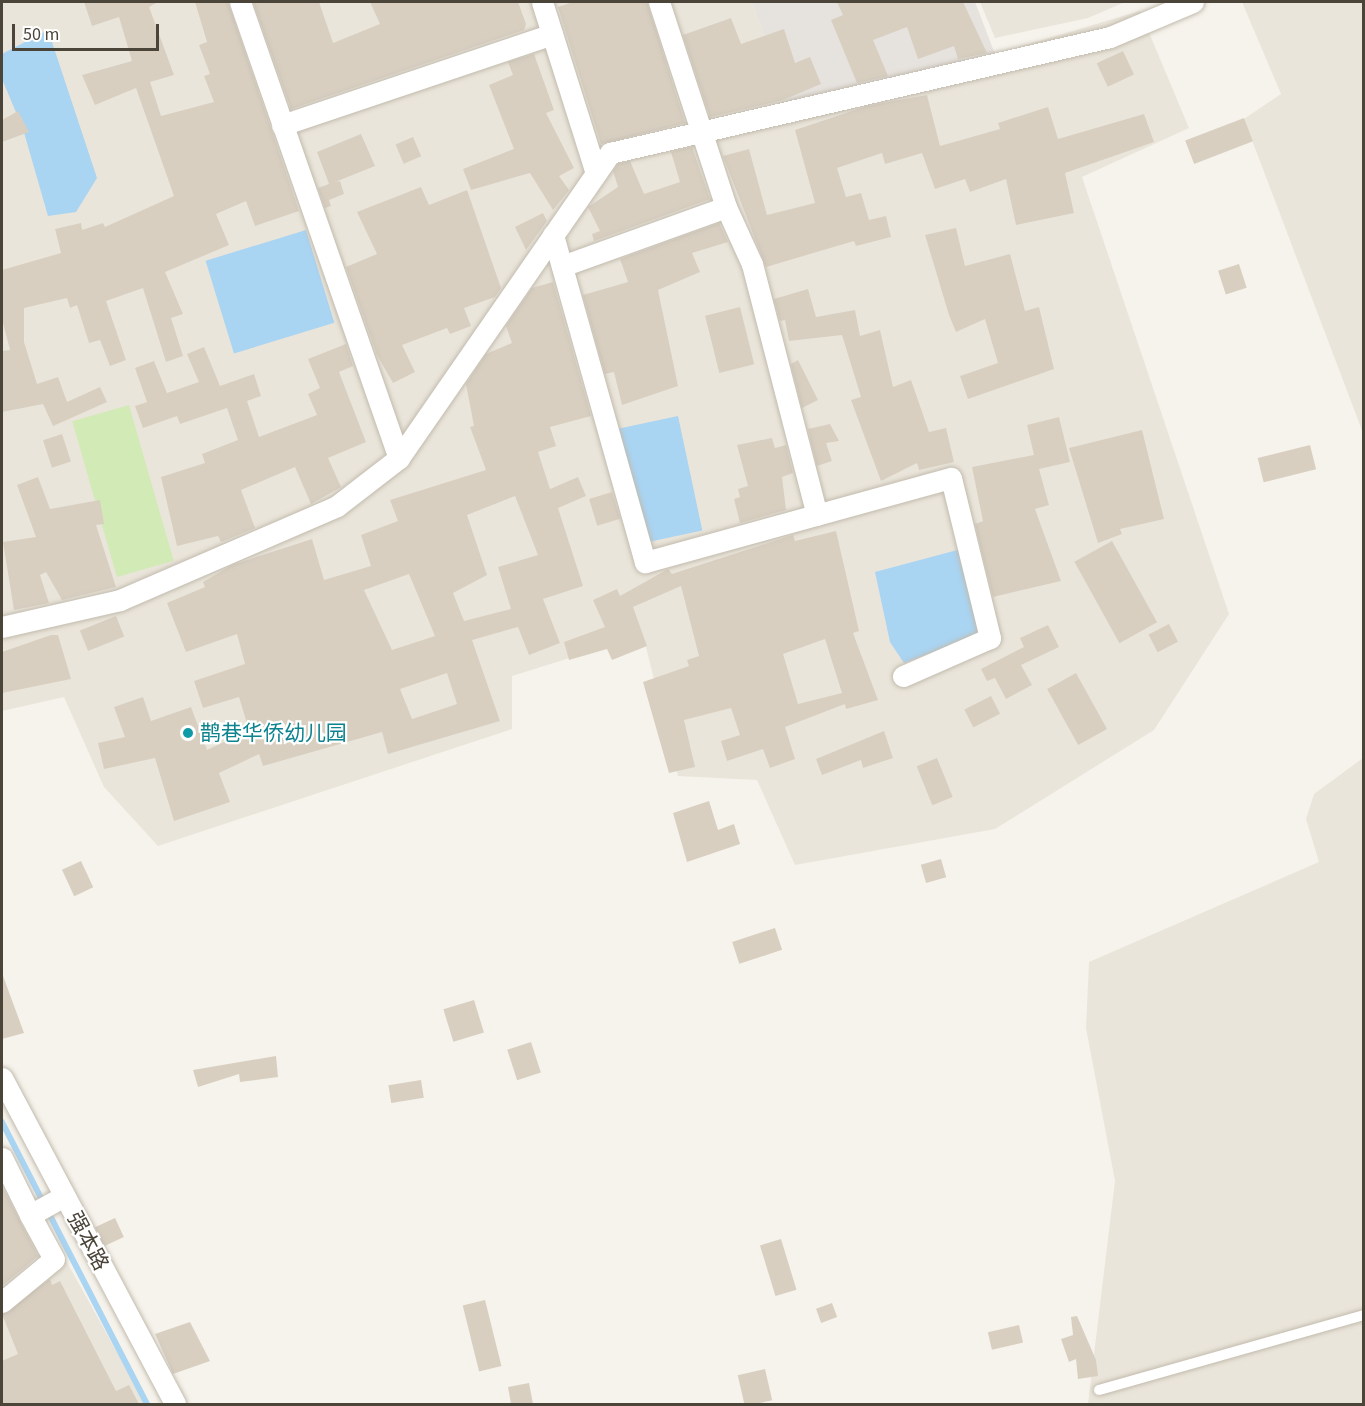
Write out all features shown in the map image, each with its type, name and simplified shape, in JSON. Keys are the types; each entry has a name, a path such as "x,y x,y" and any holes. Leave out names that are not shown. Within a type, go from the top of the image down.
{"street":[{"path":"240,2 399,458"},
{"path":"542,2 596,173"},
{"path":"659,2 726,207 752,264 817,515"},
{"path":"2,627 120,600 337,506 399,458 610,153 1110,37 1193,2"},
{"path":"282,125 552,34"},
{"path":"562,266 726,207"},
{"path":"553,235 645,562 951,478 990,638 903,676"},
{"name":"强本路","path":"2,1078 46,1206 175,1404"},
{"path":"2,1158 46,1206 54,1259 2,1302"}],"lane":[{"path":"1099,1390 1364,1315"}],"shaded area":[{"path":"2,2 752,2 789,102 833,102 1140,11 1189,128 1082,177 1229,614 1154,730 995,829 795,865 757,780 678,776 643,635 512,676 512,729 158,846 104,787 64,697 2,711"},
{"path":"752,2 975,2 995,54 789,103"},
{"path":"980,2 1125,2 1088,18 995,38"},
{"path":"1242,2 1363,2 1363,433 1244,119 1281,94"},
{"path":"1363,758 1363,1404 1088,1404 1115,1181 1086,1028 1089,962 1319,862 1306,819 1314,794"},
{"path":"2,1147 7,1155 146,1404 2,1404"}],"green space":[{"path":"129,405 174,561 117,577 72,421"}],"water":[{"path":"48,30 97,178 76,212 48,216 23,129 2,79 2,54"},
{"path":"306,230 334,323 234,353 206,261"},
{"path":"678,416 702,530 644,543 619,428"},
{"path":"965,548 978,635 904,663 890,642 875,572"}],"building":[{"path":"84,2 158,2 149,7 174,75 150,82 161,116 214,102 204,76 210,74 199,45 207,42 195,2 228,2 299,211 255,226 246,201 216,214 229,245 165,272 183,314 171,318 183,356 166,362 143,288 106,301 126,360 110,366 100,340 89,343 77,305 70,308 67,298 24,308 24,342 37,384 58,377 67,402 100,387 107,402 53,426 43,404 2,412 2,351 10,350 2,319 2,270 61,253 55,229 81,223 82,230 103,223 105,227 174,196 136,88 95,105 82,75 132,61 119,17 92,26"},
{"path":"253,2 319,2 333,43 380,24 370,2 518,2 526,24 524,30 291,109"},
{"path":"573,2 647,2 685,123 601,144 558,7"},
{"path":"837,2 963,2 987,53 958,59 954,46 918,59 907,27 873,40 888,76 857,83 831,20 843,15"},
{"path":"731,18 741,44 784,29 795,63 810,57 821,84 783,100 710,117 683,35"},
{"path":"1123,51 1134,75 1108,87 1097,63"},
{"path":"534,54 554,110 546,113 574,168 559,176 569,190 553,210 530,173 471,190 463,169 514,149 489,85 513,75 508,62"},
{"path":"927,95 940,146 1000,129 998,123 1048,107 1058,139 1144,114 1154,142 1065,173 1074,213 1016,225 1006,179 970,192 965,179 935,189 922,153 885,164 882,153 837,168 846,197 861,193 869,220 886,216 891,237 856,246 854,241 766,267 723,156 749,149 767,215 815,203 795,130 867,106"},
{"path":"18,111 29,132 2,142 2,120"},
{"path":"1244,118 1253,141 1194,164 1185,141"},
{"path":"361,134 375,166 335,182 340,181 344,194 329,200 331,206 325,208 318,188 329,184 317,152"},
{"path":"413,137 421,156 404,164 396,144"},
{"path":"692,147 710,199 594,241 592,234 600,231 588,207 618,187 613,171 618,164 630,161 644,194 680,182 671,152"},
{"path":"421,187 429,205 467,190 501,288 495,297 464,308 471,326 450,334 447,328 402,345 415,372 393,383 377,355 346,267 377,254 357,212"},
{"path":"543,213 547,221 526,250 515,227"},
{"path":"719,223 728,242 692,253 700,272 658,290 678,386 622,405 614,372 605,374 583,295 628,282 620,259"},
{"path":"956,228 965,266 1010,254 1025,311 1039,307 1054,369 968,399 960,376 998,363 985,319 956,332 949,315 925,235"},
{"path":"1239,264 1247,288 1226,295 1218,271"},
{"path":"553,282 591,416 550,427 556,446 538,452 550,489 578,477 586,496 558,508 583,586 543,599 560,643 529,655 518,627 472,640 500,721 388,754 382,732 263,766 259,754 219,773 230,802 174,821 155,758 104,769 98,743 125,737 114,707 143,697 151,721 191,707 207,750 249,730 239,697 203,708 194,681 245,664 237,634 186,652 167,603 205,587 203,582 232,565 312,539 324,580 371,566 361,535 398,521 390,500 486,470 470,427 474,426 466,384 486,354 512,343 506,326 532,288","holes":["515,496 538,555 498,567 511,609 464,621 453,593 487,575 467,515","409,574 435,636 392,650 364,590","447,673 457,704 412,719 400,689"]},
{"path":"808,289 816,317 855,310 860,336 880,330 893,387 911,380 929,432 946,428 954,462 919,470 917,463 881,481 851,400 861,397 842,335 789,341 785,320 780,321 774,299"},
{"path":"740,307 754,364 719,373 705,316"},
{"path":"346,344 353,366 339,372 366,442 328,458 341,487 311,504 295,467 241,490 255,528 221,542 218,536 177,546 161,477 205,463 202,454 238,440 227,408 180,424 177,416 143,428 135,406 147,402 135,368 154,361 167,393 199,382 187,354 204,347 220,386 254,374 261,396 247,401 259,437 317,415 308,394 320,388 308,359"},
{"path":"798,360 818,400 802,408 791,364"},
{"path":"1059,417 1070,462 1039,469 1049,505 1035,509 1061,581 993,597 975,524 983,521 972,467 1034,455 1027,425"},
{"path":"830,424 839,441 826,443 832,461 817,466 808,429"},
{"path":"1142,430 1164,519 1120,529 1122,534 1098,543 1069,448"},
{"path":"62,434 71,462 52,468 43,440"},
{"path":"772,438 775,448 786,445 793,473 782,477 786,510 740,523 734,499 740,497 738,489 748,486 737,445"},
{"path":"1310,445 1316,469 1264,482 1258,458"},
{"path":"38,477 50,509 100,500 104,524 96,525 116,587 62,600 46,572 40,575 49,603 14,610 3,542 36,537 17,485"},
{"path":"612,492 620,519 597,526 589,499"},
{"path":"836,531 859,631 853,633 878,700 846,709 845,704 785,727 795,759 770,768 763,749 727,761 721,741 740,735 731,708 684,720 695,767 669,773 643,682 689,666 687,660 699,656 681,586 633,607 647,646 612,660 607,649 569,660 564,642 605,627 593,600 617,589 620,596 668,569 672,574 793,535 795,541","holes":["825,639 842,693 798,704 783,654"]},
{"path":"1112,541 1157,622 1119,643 1074,562"},
{"path":"116,616 124,636 88,651 80,631"},
{"path":"1169,624 1178,642 1158,652 1149,634"},
{"path":"1048,625 1059,647 1021,665 1032,685 1006,699 995,678 987,681 981,669 1024,647 1020,638"},
{"path":"51,635 58,635 71,679 2,693 2,652"},
{"path":"1076,673 1107,729 1078,745 1047,689"},
{"path":"991,696 1000,714 973,727 964,710"},
{"path":"884,731 893,758 863,768 861,760 822,775 816,759"},
{"path":"937,758 953,797 932,805 917,766"},
{"path":"709,801 718,830 734,824 740,844 687,862 673,813"},
{"path":"941,859 946,877 926,883 921,865"},
{"path":"81,861 93,887 74,896 62,870"},
{"path":"775,928 782,950 739,964 732,942"},
{"path":"2,973 24,1033 2,1039"},
{"path":"474,1000 484,1033 453,1042 443,1009"},
{"path":"531,1042 541,1072 517,1080 507,1050"},
{"path":"276,1056 278,1077 240,1082 239,1074 198,1087 193,1070"},
{"path":"421,1080 424,1098 391,1103 388,1085"},
{"path":"2,1186 38,1256 2,1286"},
{"path":"115,1218 124,1237 104,1246 95,1227"},
{"path":"781,1239 796,1290 775,1296 760,1245"},
{"path":"50,1279 52,1285 60,1281 116,1391 129,1385 139,1404 2,1404 2,1361 18,1354 2,1314"},
{"path":"485,1300 501,1366 479,1372 463,1306"},
{"path":"832,1303 837,1317 821,1323 816,1309"},
{"path":"1077,1316 1096,1360 1098,1376 1078,1379 1076,1359 1069,1362 1061,1339 1073,1335 1071,1317"},
{"path":"190,1322 210,1361 173,1374 155,1334"},
{"path":"1019,1325 1023,1343 992,1350 988,1332"},
{"path":"765,1369 772,1400 744,1404 738,1375"},
{"path":"529,1383 533,1404 511,1404 508,1387"}],"waterway":[{"path":"2,1122 147,1404"}],"place":[{"name":"鹊巷华侨幼儿园","path":"188,733"}]}
